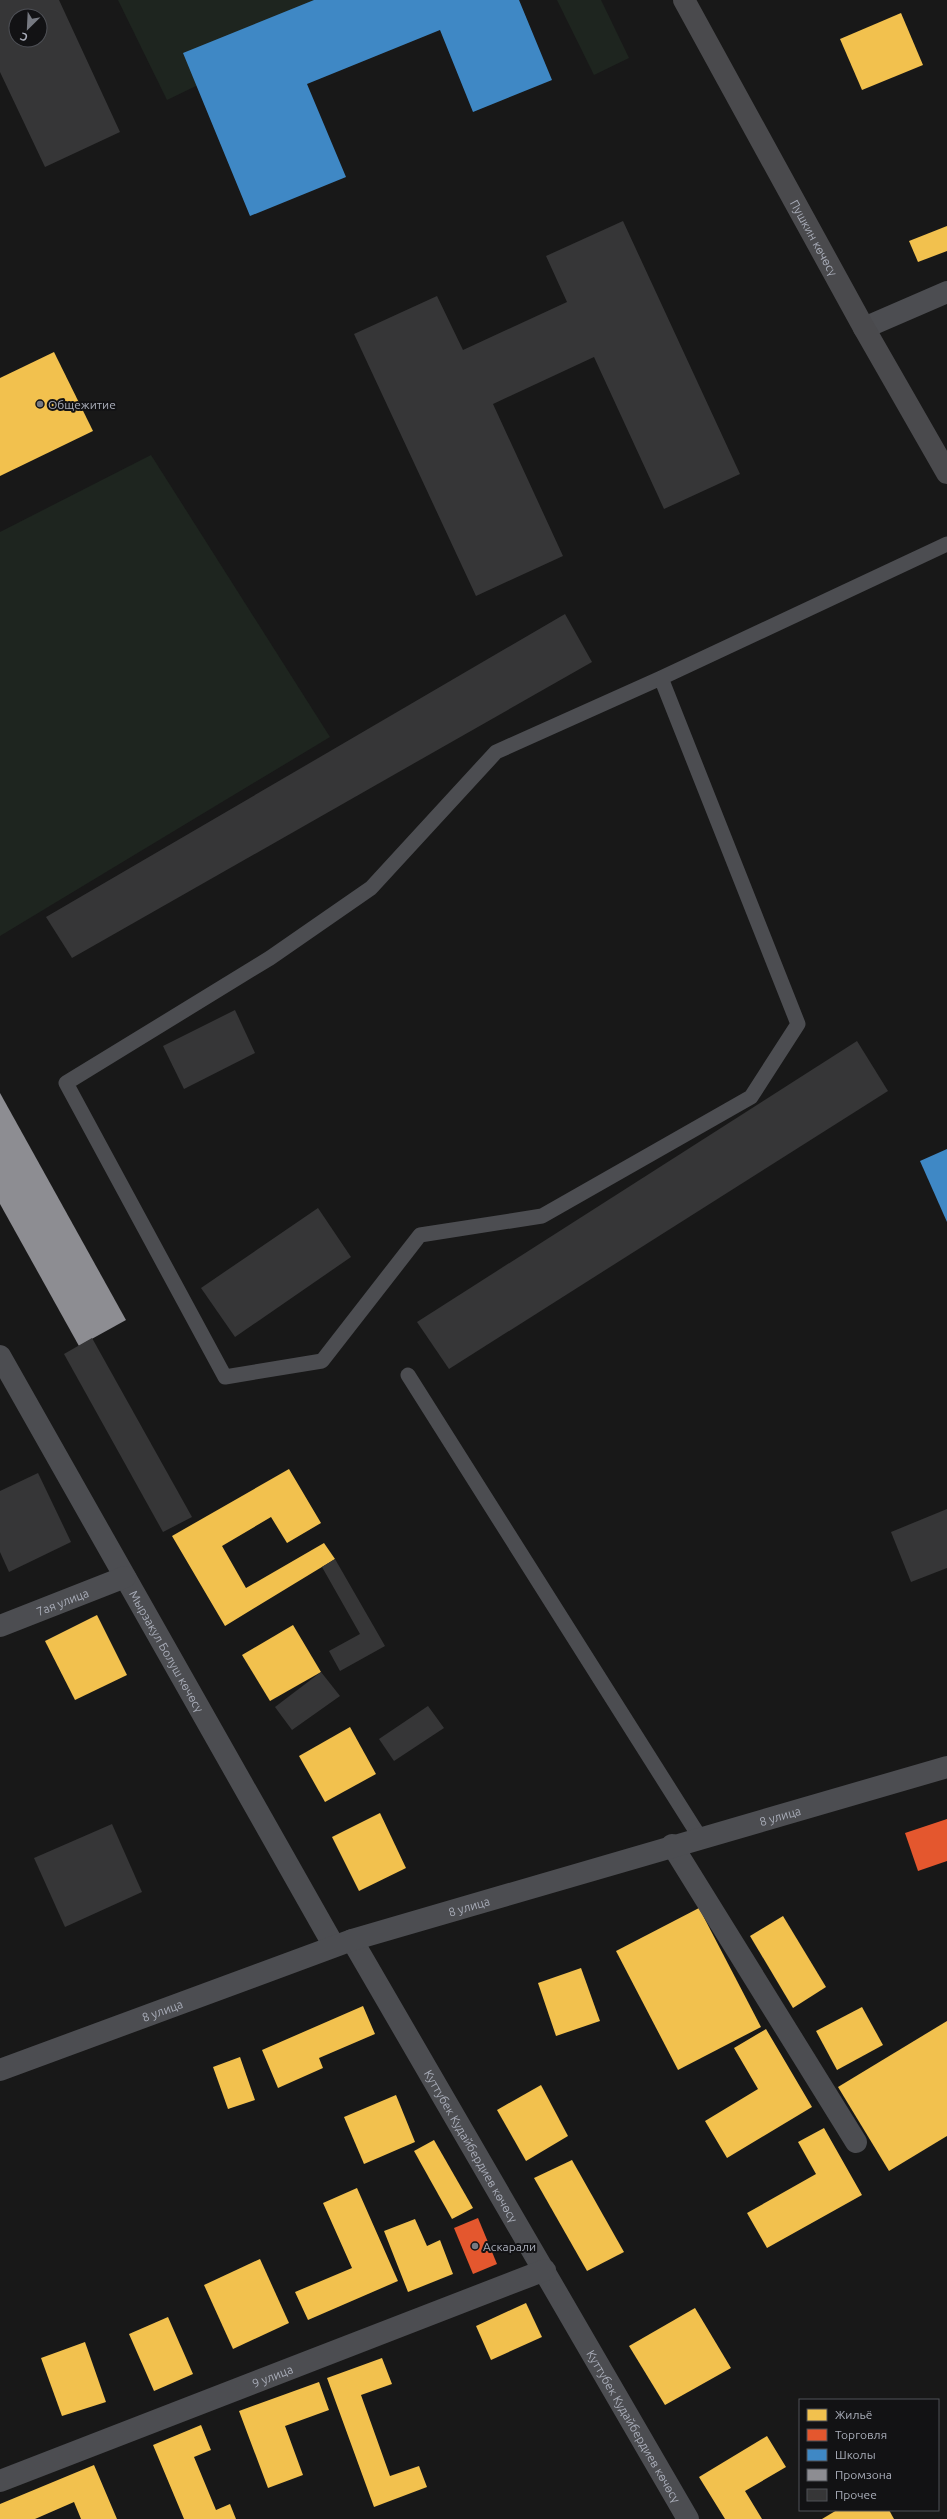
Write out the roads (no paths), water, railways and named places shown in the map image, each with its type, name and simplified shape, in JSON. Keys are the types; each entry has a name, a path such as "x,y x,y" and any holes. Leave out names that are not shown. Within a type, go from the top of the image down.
{"highway":[{"name":"Пушкин көчөсү","path":"684,0 864,328 947,473"}],"street":[{"path":"864,328 947,292"},
{"name":"Мырзакул Болуш көчөсү","path":"0,1356 125,1577 343,1943"},
{"name":"7ая улица","path":"0,1626 125,1577"},
{"name":"8 улица","path":"0,2070 343,1943 947,1767"},
{"path":"672,1846 856,2142"},
{"name":"Куттубек Кудайбердиев көчөсү","path":"343,1943 545,2270 688,2519"},
{"name":"9 улица","path":"0,2481 545,2270"}],"lane":[{"path":"661,678 798,1024 751,1097 542,1216 420,1235 322,1361 225,1377 66,1083 270,958 371,888 496,752 661,678 947,544"},
{"path":"408,1375 701,1839"}],"place":[{"name":"Общежитие","path":"40,404"},
{"name":"Аскарали","path":"475,2246"}]}
